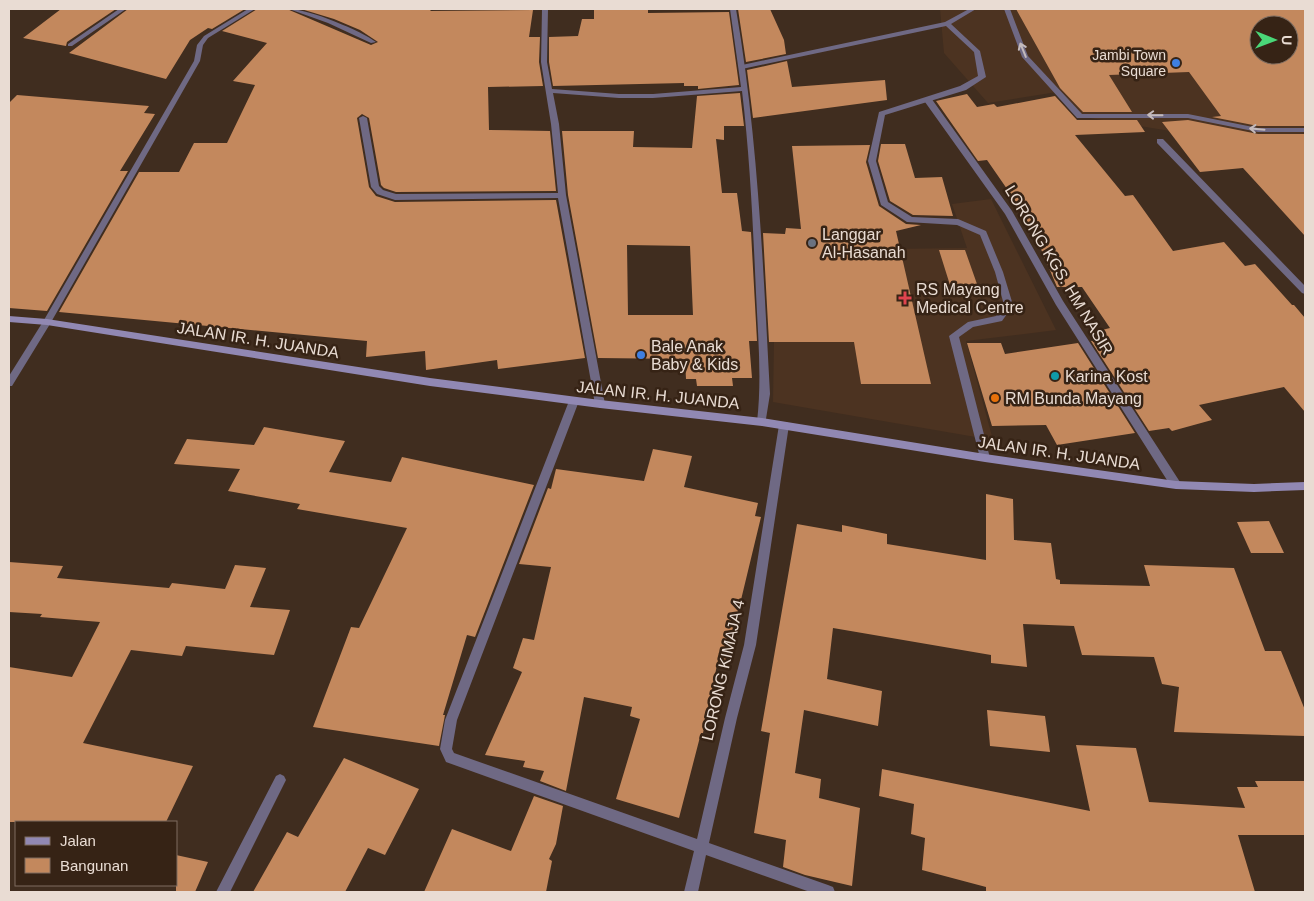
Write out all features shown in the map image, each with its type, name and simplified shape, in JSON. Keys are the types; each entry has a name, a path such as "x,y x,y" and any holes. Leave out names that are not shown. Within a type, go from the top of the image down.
{"main road":[{"name":"JALAN IR. H. JUANDA","path":"9,319 48,322 430,382 784,425 985,458 1176,485 1254,488 1305,486"}],"street":[{"path":"70,45 123,9"},
{"path":"9,383 48,322 197,61 200,45 206,37 252,9"},
{"path":"292,9 330,22 373,42"},
{"path":"545,9 544,62 555,124 562,195 600,404"},
{"path":"732,9 745,89 757,232 764,394 762,422"},
{"path":"742,68 946,24 972,9"},
{"path":"1008,9 1025,57 1080,116 1188,116 1258,130 1305,130"},
{"path":"946,24 977,51 982,77 963,88 882,114 872,161 884,203 910,220 958,222 983,232 999,272 1010,305 999,319 971,324 954,336 985,458"},
{"path":"548,91 619,96 653,96 745,89"},
{"name":"LORONG KGS. HM NASIR","path":"928,100 1009,213 1059,303 1176,485"},
{"path":"363,118 374,187 380,192 394,197 562,195"},
{"path":"1160,140 1305,291"},
{"path":"574,401 452,720 446,749 450,758 828,892"},
{"name":"LORONG KIMAJA 4","path":"691,892 750,645 784,425"},
{"path":"223,892 280,780"}],"shaded area":[{"name":"Jambi Town Square","path":"940,9 1305,9 1305,136 1220,139 1084,117 1057,92 988,103 944,53"},
{"name":"RS Mayang Medical Centre","path":"991,199 1056,330 966,341 993,440 773,402 774,342 893,249 967,248 952,204"}],"building":[{"path":"61,9 116,9 67,42 66,46 23,38"},
{"path":"128,9 245,9 212,29 208,28 190,40 166,79 69,53"},
{"path":"257,9 287,9 371,45 378,42 360,30 334,19 301,9 533,10 529,37 540,37 539,62 543,86 488,87 489,130 550,131 556,191 396,192 384,188 381,185 369,118 362,114 357,118 369,187 376,196 395,202 556,200 585,358 498,369 497,360 426,370 425,351 366,357 367,341 59,312 139,172 179,172 194,143 227,143 255,85 233,81 267,43 222,31"},
{"path":"594,9 648,9 648,13 729,12 739,85 698,89 698,86 684,86 684,83 553,86 549,62 549,37 578,36 582,19 594,19"},
{"path":"738,9 770,9 784,40 786,54 746,62"},
{"name":"Jambi Town Square","path":"1016,9 1305,9 1305,126 1258,126 1212,117 1221,116 1189,72 1109,75 1132,112 1083,112 1060,88"},
{"path":"787,61 792,87 885,80 887,100 753,118 747,70"},
{"path":"740,93 744,126 724,126 724,140 716,139 722,193 737,193 742,231 751,232 757,341 749,341 752,378 732,378 733,386 697,386 696,379 686,379 685,359 598,358 568,195 562,131 634,131 633,147 692,148 697,96","holes":["627,245 690,246 693,315 628,315"]},
{"path":"967,94 977,107 994,104 997,107 1055,96 1077,120 1137,120 1145,132 1075,135 1125,196 1133,195 1173,251 1224,242 1245,266 1255,264 1305,318 1305,412 1284,387 1199,405 1212,420 1172,431 1169,428 1149,431 1091,341 1108,338 1102,330 1110,328 1082,287 1057,287 1038,242 1014,199 987,160 978,161 936,101"},
{"path":"17,95 149,106 144,113 155,114 120,171 128,171 47,311 9,308 9,103"},
{"path":"1188,120 1258,134 1305,134 1305,236 1243,168 1200,172 1162,122"},
{"path":"881,144 905,144 915,178 942,177 953,216 913,215 890,201 878,161"},
{"path":"870,145 866,162 879,206 906,224 921,225 896,231 931,384 861,384 854,342 769,342 763,233 785,234 786,228 801,229 792,146"},
{"path":"939,250 965,250 977,284 950,285"},
{"path":"967,343 1001,343 1005,354 1078,343 1135,433 1057,445 1046,425 992,426"},
{"path":"264,427 345,441 329,472 391,482 402,457 534,485 475,637 467,635 443,715 445,715 439,746 313,727 351,627 359,628 407,528 297,509 300,504 228,491 240,469 174,464 187,439 254,445"},
{"path":"653,449 692,456 684,487 758,503 755,516 761,517 726,662 718,660 703,733 701,733 679,818 616,799 640,719 630,716 632,707 584,697 566,791 540,781 544,771 523,767 525,761 485,755 522,672 513,668 523,638 534,640 551,567 519,564 548,488 551,489 556,469 644,481"},
{"path":"986,494 1013,499 1014,540 1051,543 1056,579 1060,580 1060,584 1150,586 1144,565 1234,568 1265,651 1281,651 1305,710 1305,736 1174,732 1179,687 1162,684 1154,657 1082,655 1074,626 1023,624 1027,667 991,663 991,655 833,628 827,679 882,691 878,726 804,710 795,773 821,779 819,798 860,808 852,886 805,875 783,867 786,840 754,833 770,733 761,731 797,524 842,532 842,525 887,534 887,544 986,560"},
{"path":"1269,521 1284,553 1251,553 1237,522"},
{"path":"9,562 63,566 57,578 169,588 172,583 225,589 235,565 266,568 250,607 290,610 274,655 186,646 182,656 131,650 83,743 193,766 166,821 9,822 9,667 72,677 100,622 40,617 42,614 9,612"},
{"path":"987,710 1045,716 1050,752 990,746"},
{"path":"1076,745 1136,748 1149,802 1245,808 1237,787 1258,787 1255,781 1305,781 1305,835 1238,835 1255,892 986,892 986,887 922,870 925,838 911,834 914,804 879,796 882,769 1090,811"},
{"path":"344,758 419,789 385,855 368,848 345,892 253,892 287,832 298,837"},
{"path":"534,796 563,806 556,844 549,859 552,861 546,892 424,892 452,829 511,851"},
{"path":"178,855 208,862 195,892 176,892 176,886 178,886"}],"place":[{"name":"Jambi Town Square","path":"1176,63"},
{"name":"Langgar Al-Hasanah","path":"812,243"},
{"name":"RS Mayang Medical Centre","path":"905,298"},
{"name":"Bale Anak Baby & Kids","path":"641,355"},
{"name":"Karina Kost","path":"1055,376"},
{"name":"RM Bunda Mayang","path":"995,398"}]}
